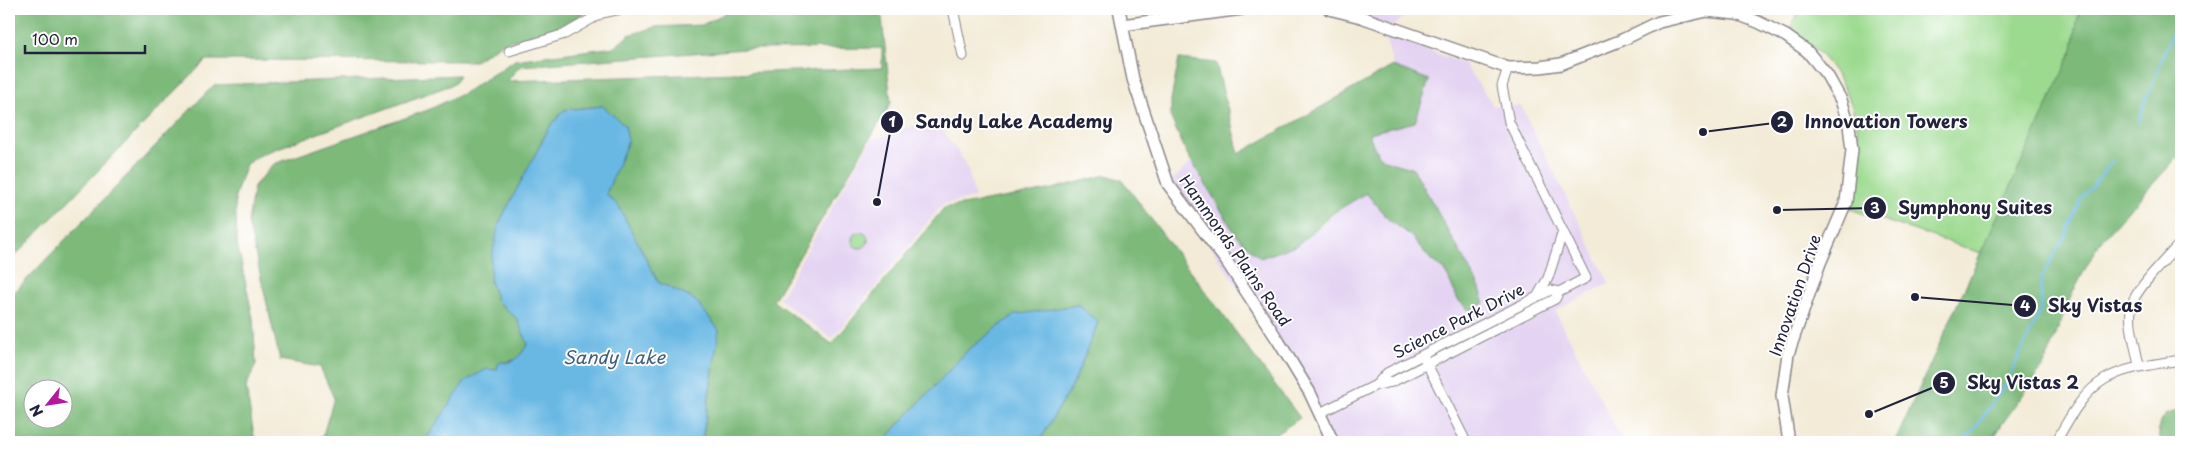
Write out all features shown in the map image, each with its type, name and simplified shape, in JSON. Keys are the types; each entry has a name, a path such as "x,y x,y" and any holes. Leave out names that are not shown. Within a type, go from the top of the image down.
{"street":[{"path":"509,51 565,34 602,13 622,9"},
{"path":"953,9 962,56"},
{"path":"1119,9 1126,9"},
{"name":"Hammonds Plains Road","path":"1119,9 1133,79 1168,184 1227,262 1279,342 1320,413 1332,442"},
{"path":"1122,25 1242,9"},
{"name":"Innovation Drive","path":"1329,9 1508,68 1561,64 1622,40 1659,22 1707,11 1738,12 1786,36 1807,51 1827,75 1841,100 1852,150 1846,202 1820,263 1788,354 1782,396 1789,442"},
{"path":"1508,68 1502,86 1509,122 1563,231 1548,278 1537,297"},
{"name":"Science Park Drive","path":"1376,385 1384,385 1555,299 1559,292 1586,278 1563,231"},
{"path":"2139,366 2132,324 2132,304 2140,290 2181,242"},
{"name":"Science Park Drive","path":"1320,413 1376,385 1387,373 1422,355 1551,290 1559,292"},
{"path":"1422,355 1466,442"},
{"path":"2056,442 2075,408 2092,388 2112,375 2139,366 2181,360"}],"shaded area":[{"path":"1330,9 1415,9 1384,33"},
{"path":"1384,33 1464,64 1494,106 1521,106 1609,283 1555,311 1623,442 1333,442 1310,393 1168,184 1192,161 1260,258 1298,245 1333,213 1366,193 1388,219 1410,235 1432,261 1445,270 1458,300 1470,311 1484,303 1480,287 1454,243 1372,146 1369,133 1415,122 1429,80 1393,66"},
{"path":"935,118 967,166 975,198 943,204 832,339 779,299 871,140"}],"green space":[{"path":"9,9 593,9 546,33 502,43 475,61 206,60 9,262"},
{"path":"733,9 881,9 891,103 773,301 832,344 944,208 1044,191 1106,175 1122,180 1300,418 1264,442 1039,442 1074,382 1098,323 1078,305 1014,316 968,350 883,442 702,442 719,330 695,300 658,282 618,205 606,194 628,141 603,106 564,110 549,128 499,223 497,301 517,319 528,344 517,359 498,364 497,370 489,369 467,380 424,442 316,442 323,435 334,398 320,367 280,360 248,222 254,186 274,164 428,110 464,93 515,60 615,47 629,35 655,27 702,25","holes":["882,48 882,68 507,81 520,66 746,49"]},
{"path":"1799,9 2181,9 2071,266 2056,325 1992,442 1896,442 1981,253 1850,209 1857,182 1858,131 1843,85 1829,64 1811,45 1790,28"},
{"path":"2079,9 2181,9 2181,153 2099,243 2071,296 2043,367 1989,442 1895,442 2073,49"},
{"path":"1179,59 1216,63 1239,154 1393,66 1429,80 1415,122 1369,133 1376,150 1385,159 1413,168 1480,288 1484,303 1470,311 1458,300 1445,270 1432,261 1410,235 1388,219 1366,193 1333,213 1298,245 1260,258 1236,235 1186,152 1171,118 1171,100"},
{"path":"459,75 454,84 264,153 246,164 235,196 237,243 253,318 256,364 246,387 255,442 9,442 9,298 214,85"},
{"path":"860,232 868,240 860,248 852,240"},
{"path":"2181,411 2181,442 2163,442 2159,432 2160,421 2165,415"}],"water":[{"name":"Sandy Lake","path":"603,106 625,126 628,141 606,194 618,205 658,282 695,300 719,330 702,442 424,442 465,381 487,369 497,370 498,364 514,360 528,344 517,319 497,301 490,281 491,260 499,223 549,128 564,110"},
{"path":"1078,305 1098,322 1074,382 1039,442 883,442 968,350 1014,315"}],"waterway":[{"path":"2139,123 2144,104 2181,12"},
{"path":"1962,442 1975,428 2005,385 2041,310 2041,278 2067,233 2081,199 2113,161"}],"place":[{"name":"Innovation Towers","path":"1703,132"},
{"name":"Sandy Lake Academy","path":"877,202"},
{"name":"Symphony Suites","path":"1777,210"},
{"name":"Sky Vistas","path":"1915,297"},
{"name":"Sky Vistas 2","path":"1869,414"}]}
